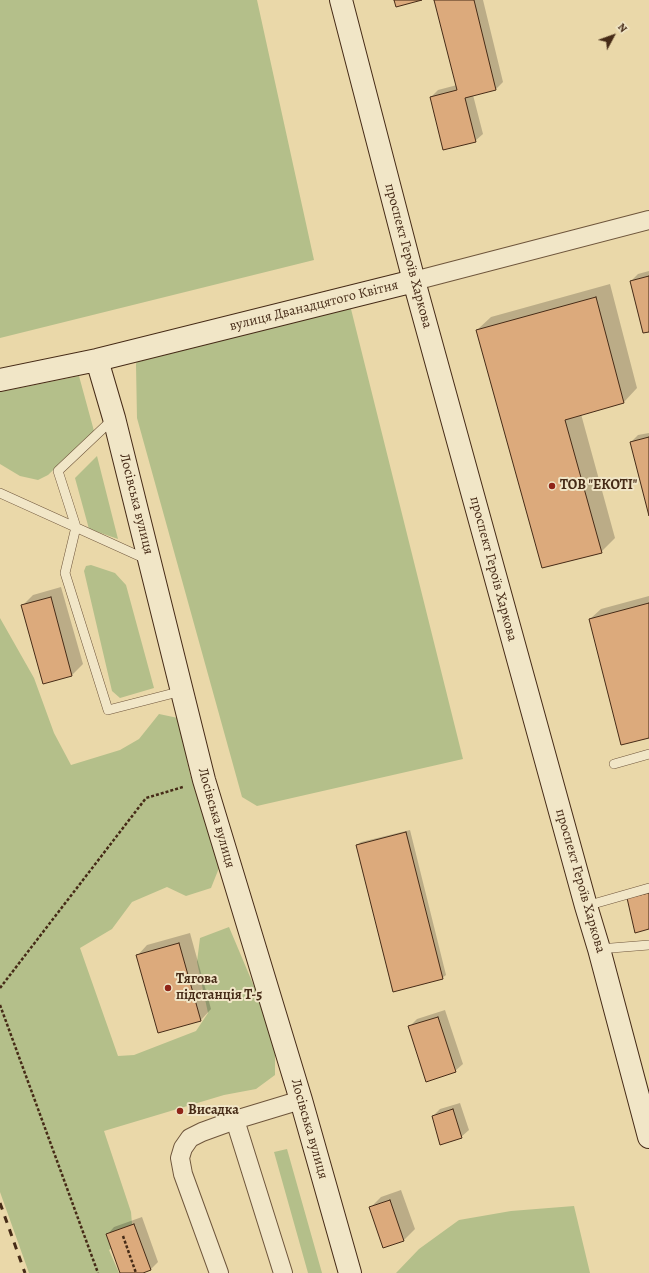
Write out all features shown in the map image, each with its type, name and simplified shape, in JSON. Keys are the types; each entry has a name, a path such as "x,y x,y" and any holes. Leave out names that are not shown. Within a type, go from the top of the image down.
{"street":[{"name":"проспект Героїв Харкова","path":"341,0 414,281 599,949 649,1137"},
{"name":"вулиця Дванадцятого Квітня","path":"0,380 97,360 414,281 649,220"},
{"name":"Лосівська вулиця","path":"97,360 114,418 204,780 301,1100 350,1273"},
{"path":"219,1273 183,1174 180,1158 183,1148 190,1138 202,1132 235,1120 301,1100"},
{"path":"235,1120 284,1273"}],"lane":[{"path":"114,418 58,471 76,527 65,573 108,710 182,690"},
{"path":"0,493 150,561"},
{"path":"614,764 649,754"},
{"path":"586,906 649,888"},
{"path":"599,949 649,945"}],"path":[{"path":"0,988 146,798 204,780"},
{"path":"0,1005 98,1273"},
{"path":"123,1236 136,1273"}],"green space":[{"path":"0,0 257,0 314,260 0,338"},
{"path":"348,297 463,759 257,806 242,797 137,418 136,365 138,349"},
{"path":"79,376 94,431 48,475 38,480 20,476 0,464 0,392"},
{"path":"97,456 118,539 89,529 75,478"},
{"path":"91,565 115,573 126,585 154,688 120,698 112,691 84,571 86,566"},
{"path":"0,618 34,678 54,733 71,765 120,750 139,739 159,714 178,718 190,774 219,868 211,888 186,896 167,887 132,902 112,929 80,948 118,1056 134,1055 196,1031 208,1013 197,962 200,938 229,927 275,1036 275,1075 256,1089 224,1095 104,1131 131,1212 133,1236 109,1250 119,1273 29,1273 0,1192"},
{"path":"287,1149 322,1273 308,1273 274,1152"},
{"path":"574,1206 590,1273 396,1273 419,1249 459,1220 511,1211"}],"building":[{"path":"394,0 422,0 396,7"},
{"path":"434,0 474,0 496,90 465,98 476,142 443,150 430,97 457,90"},
{"path":"649,276 649,332 643,333 630,281"},
{"name":"ТОВ \"ЕКОТI\"","path":"596,297 624,403 565,420 602,553 542,568 476,330"},
{"path":"649,437 649,516 630,442"},
{"path":"51,597 72,676 43,684 21,605"},
{"path":"649,603 649,738 621,745 589,619"},
{"path":"406,832 443,979 393,992 356,845"},
{"path":"649,893 649,929 635,933 627,898"},
{"name":"Тягова підстанція Т-5","path":"179,943 201,1021 158,1033 136,955"},
{"path":"438,1017 456,1072 426,1082 408,1026"},
{"path":"453,1109 462,1138 440,1145 432,1116"},
{"path":"390,1200 404,1241 383,1248 369,1207"},
{"path":"134,1224 151,1270 143,1273 120,1273 106,1234"}],"railway":[{"path":"0,1203 25,1273"}],"place":[{"name":"ТОВ \"ЕКОТI\"","path":"552,486"},
{"name":"Тягова підстанція Т-5","path":"168,988"},
{"name":"Висадка","path":"180,1111"}]}
